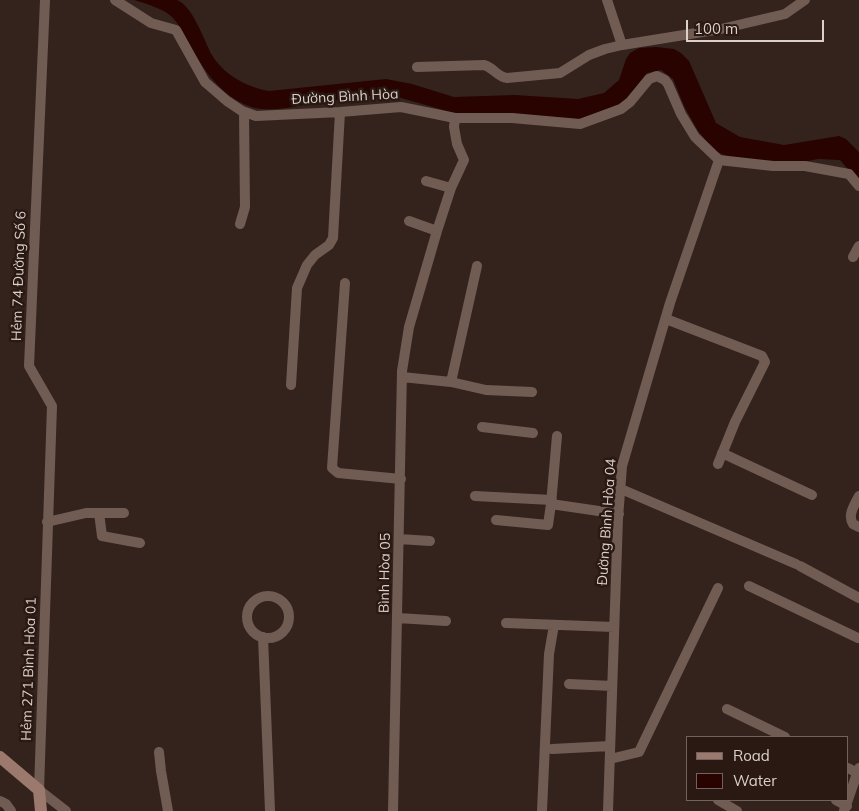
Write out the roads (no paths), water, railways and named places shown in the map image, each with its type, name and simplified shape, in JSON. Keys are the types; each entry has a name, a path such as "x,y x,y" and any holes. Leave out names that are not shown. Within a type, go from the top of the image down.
{"main road":[{"path":"0,757 39,790 41,811"}],"street":[{"name":"Hẻm 74 Đường Số 6","path":"45,0 29,366 52,406 46,548"},
{"name":"Đường Bình Hòa","path":"115,0 151,23 176,30 205,82 227,101 244,112 256,116 401,107 455,118 512,118 580,124 621,109 630,102 649,79 657,76 668,84 681,114 695,136 719,160"},
{"path":"607,0 622,45"},
{"path":"417,67 484,65 490,67 500,76 526,77 563,72 589,55 605,49 722,29 785,14 805,0"},
{"path":"240,224 245,207 244,112"},
{"path":"291,385 298,288 307,264 315,255 329,245 333,238 340,112"},
{"path":"409,221 437,231 450,188 464,160 457,144 454,127 455,118"},
{"path":"719,160 773,166 805,166 854,173 859,186"},
{"name":"Đường Bình Hòa 04","path":"608,811 622,466 666,319 719,160"},
{"path":"426,182 450,188"},
{"name":"Bình Hòa 05","path":"393,811 402,377 408,336 437,231"},
{"path":"853,257 859,246"},
{"path":"451,382 477,266"},
{"path":"345,283 332,468 338,473 401,479"},
{"path":"666,319 762,356 765,362 718,464"},
{"path":"402,377 451,382 486,390 532,392"},
{"path":"482,427 533,433"},
{"path":"496,520 548,525 557,436"},
{"path":"722,453 812,495"},
{"path":"621,489 798,565 859,598"},
{"path":"475,496 551,502 619,514"},
{"path":"859,496 850,518 853,524 859,527"},
{"path":"47,522 86,513 124,513"},
{"path":"99,513 102,536 140,543"},
{"path":"399,539 430,541"},
{"name":"Hẻm 271 Bình Hòa 01","path":"39,790 46,548"},
{"path":"749,586 859,637"},
{"path":"610,759 639,752 718,588"},
{"path":"268,596 274,597 284,603 289,620 280,635 268,638 262,637 253,631 248,620 249,609 257,600 268,596"},
{"path":"398,618 446,621"},
{"path":"506,623 614,627"},
{"path":"542,811 549,654 554,625"},
{"path":"262,637 270,811"},
{"path":"569,684 612,686"},
{"path":"727,709 783,736"},
{"path":"552,749 610,746"},
{"path":"159,752 168,811"},
{"path":"849,799 855,770"},
{"path":"39,790 66,811"},
{"path":"0,801 6,804 10,811"},
{"path":"720,801 737,811"},
{"path":"837,801 847,809"}],"water":[{"path":"134,0 177,0 183,4 198,24 217,62 244,83 269,91 386,79 412,84 454,97 515,95 578,99 604,93 619,80 630,53 639,48 674,49 689,61 716,123 740,137 784,145 839,136 846,139 859,152 859,182 840,160 818,159 798,163 763,162 729,157 715,151 698,131 684,106 673,79 661,70 647,73 624,102 579,120 454,113 394,96 384,95 279,109 255,108 234,99 216,84 202,66 180,27 172,17 159,9"}]}
